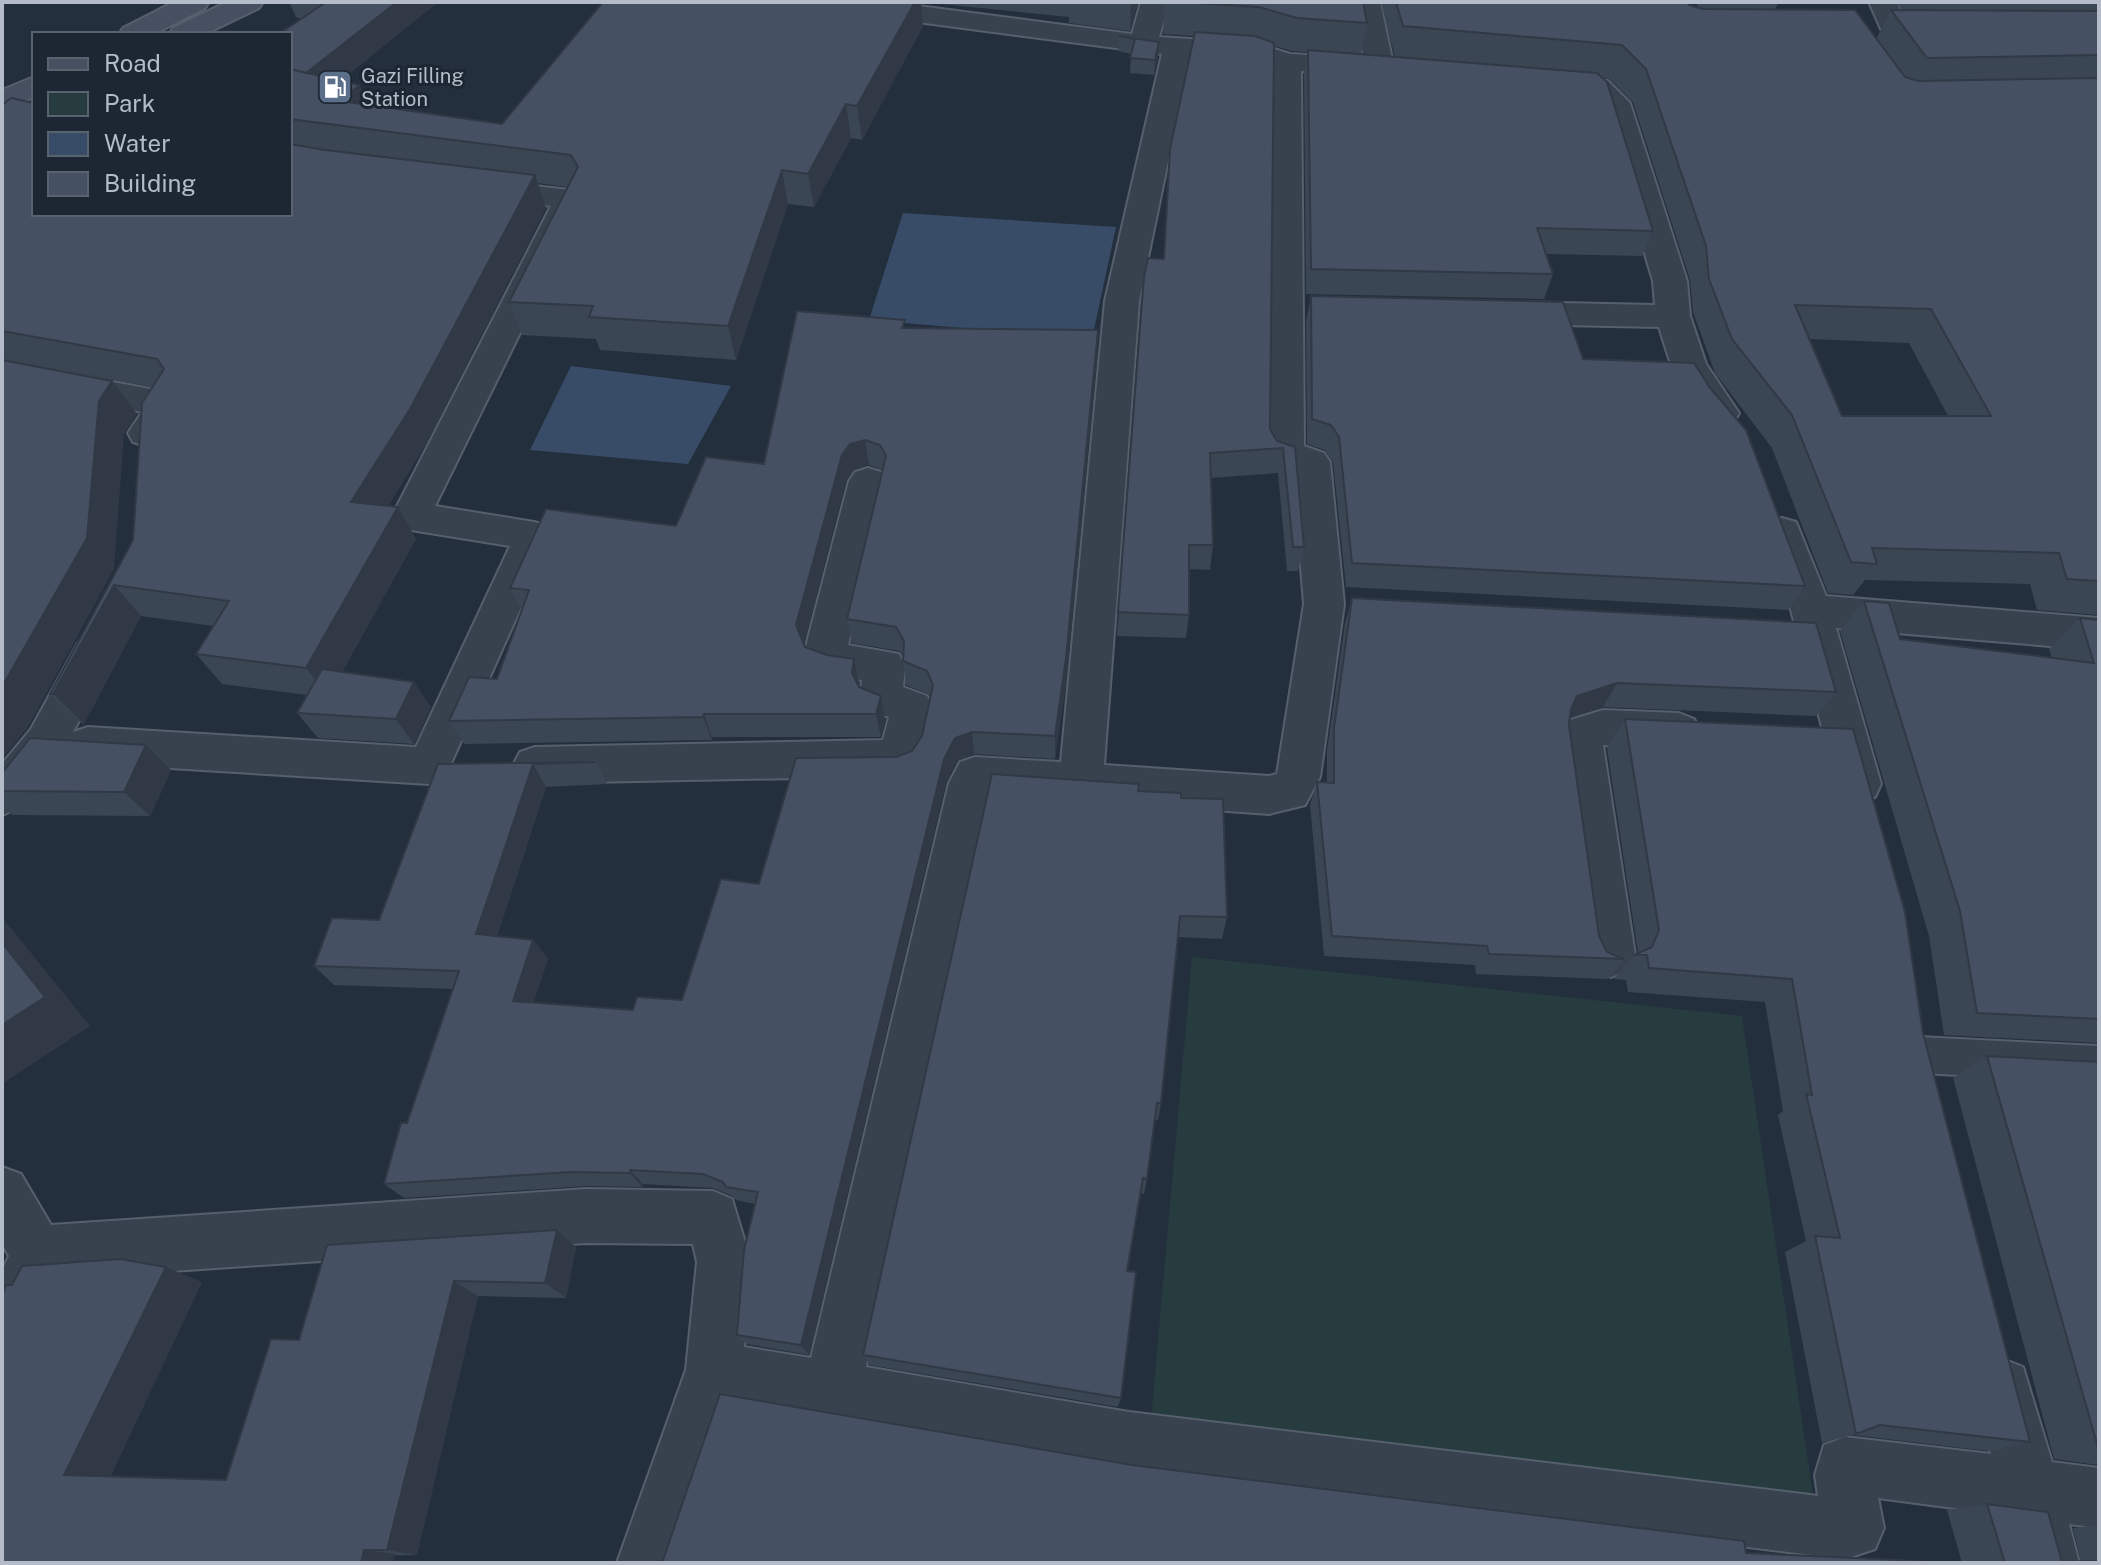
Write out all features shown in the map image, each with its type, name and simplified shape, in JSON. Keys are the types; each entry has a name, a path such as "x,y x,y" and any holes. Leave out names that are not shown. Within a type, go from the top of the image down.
{"main road":[{"path":"137,32 195,2"},
{"path":"187,32 249,2"}],"street":[{"path":"826,2 1160,44 1255,51 1287,62 1395,70 1366,2"},
{"path":"1081,782 1122,301 1160,44 1155,2"},
{"path":"1883,2 1895,32"},
{"path":"1864,32 1927,32"},
{"path":"832,1391 975,775 1269,795 1289,792 1298,777 1340,605 1311,462 1286,454 1302,309 1287,62"},
{"path":"1535,82 1598,87 1615,103 1670,281 1673,316 1689,365 1712,402 1742,437"},
{"path":"429,766 534,536 411,516 570,199 448,185"},
{"path":"1472,312 1673,316"},
{"path":"2,373 166,404 145,434 144,464"},
{"path":"28,751 429,766 900,758 912,708 881,697 884,666 833,660 827,657 826,650 868,481"},
{"path":"1768,493 1804,623 1823,737 1872,830"},
{"path":"2,796 109,623"},
{"path":"1804,623 2099,634"},
{"path":"1611,955 1581,748 1582,733 1603,727 1725,733"},
{"path":"2,1193 37,1253"},
{"path":"37,1253 586,1216 713,1218 724,1262 714,1370 647,1563"},
{"path":"2,1338 37,1253"},
{"path":"1992,1340 2049,1563"},
{"path":"714,1370 1129,1441 1845,1529 1854,1528 1855,1519 1845,1466 2099,1498"}],"lane":[{"path":"1921,1055 2099,1064"}],"green space":[{"path":"1192,957 1742,1016 1814,1502 1151,1419"}],"water":[{"path":"903,213 1116,227 1092,339 869,320"},
{"path":"571,366 731,386 688,464 530,450"}],"building":[{"path":"326,2 397,2 306,73 292,70 292,32 282,32"},
{"path":"603,2 915,2 857,106 846,104 808,174 782,170 728,326 589,317 593,306 509,302 578,167 571,155 292,119 292,69 359,85 341,101 502,124"},
{"path":"1181,2 1363,2 1367,23 1297,18 1259,7"},
{"path":"1396,2 1688,2 1702,9 1855,10 1905,77 1918,81 2099,78 2099,581 2067,579 2059,553 1872,548 1877,564 1851,562 1792,415 1732,339 1709,279 1706,246 1646,69 1622,45 1403,26","holes":["1795,305 1931,309 1991,416 1842,416"]},
{"path":"1891,10 2099,11 2099,55 1927,58"},
{"path":"1195,32 1255,36 1274,43 1270,429 1277,441 1295,447 1304,547 1293,547 1283,448 1210,453 1213,545 1189,545 1189,615 1118,612 1144,276 1148,258 1164,259 1170,149"},
{"path":"1119,36 1159,42 1155,60 1130,58 1135,39"},
{"path":"1308,50 1597,73 1607,82 1653,231 1537,228 1553,274 1311,269"},
{"path":"11,98 32,103 32,216 292,216 292,144 535,175 410,409 351,502 398,507 306,668 196,654 229,601 114,585 53,694 50,694 133,540 142,403 164,369 157,359 2,331 2,105"},
{"path":"1311,296 1563,302 1583,359 1694,363 1710,388 1746,430 1805,586 1352,563 1339,437 1331,425 1312,419"},
{"path":"797,311 905,320 902,328 1098,330 1066,658 1055,736 972,732 955,738 944,759 801,1345 737,1335 744,1250 758,1192 726,1187 723,1182 703,1174 630,1170 630,1173 571,1172 384,1184 401,1123 407,1123 459,971 314,966 332,918 379,920 438,764 596,762 533,764 476,934 533,940 513,1001 633,1010 637,997 682,1000 721,879 759,884 796,758 896,757 912,751 922,736 933,685 927,671 903,661 904,641 896,627 847,619 886,456 880,445 865,440 850,444 842,455 796,625 805,647 827,655 854,659 852,673 859,687 881,696 876,714 704,714 703,717 449,721 469,677 497,679 529,590 510,588 546,509 676,526 706,457 764,464"},
{"path":"2,360 112,381 99,401 87,538 2,687"},
{"path":"1352,598 1816,623 1836,692 1617,683 1577,696 1569,725 1599,936 1607,952 1624,959 1489,954 1487,946 1332,936 1317,782 1334,783 1334,728"},
{"path":"1864,601 1889,603 1900,639 2094,663 2080,618 2099,620 2099,1019 1977,1013 1960,911"},
{"path":"322,669 414,682 396,719 297,713"},
{"path":"1625,719 1853,729 1905,912 1923,1033 2030,1442 1880,1425 1856,1434 1815,1236 1840,1238 1806,1094 1812,1095 1792,979 1649,968 1647,955 1634,955 1652,947 1659,930"},
{"path":"30,738 146,745 124,792 2,791 2,773"},
{"path":"992,774 1139,784 1138,791 1181,793 1181,798 1223,799 1227,917 1180,916 1161,1103 1157,1103 1147,1179 1143,1178 1127,1271 1136,1272 1121,1398 863,1355"},
{"path":"2,943 45,997 2,1025"},
{"path":"1987,1056 2099,1062 2099,1451"},
{"path":"557,1230 545,1283 454,1281 387,1550 364,1550 361,1563 2,1563 2,1295 6,1285 12,1285 22,1266 120,1259 166,1267 64,1475 226,1480 271,1339 299,1340 327,1245"},
{"path":"720,1394 1132,1465 1744,1541 1746,1553 1936,1563 658,1563 663,1560"},
{"path":"1987,1504 2048,1512 2062,1562 2099,1563 2005,1563"}],"place":[{"name":"Gazi Filling Station","path":"335,87"}]}
